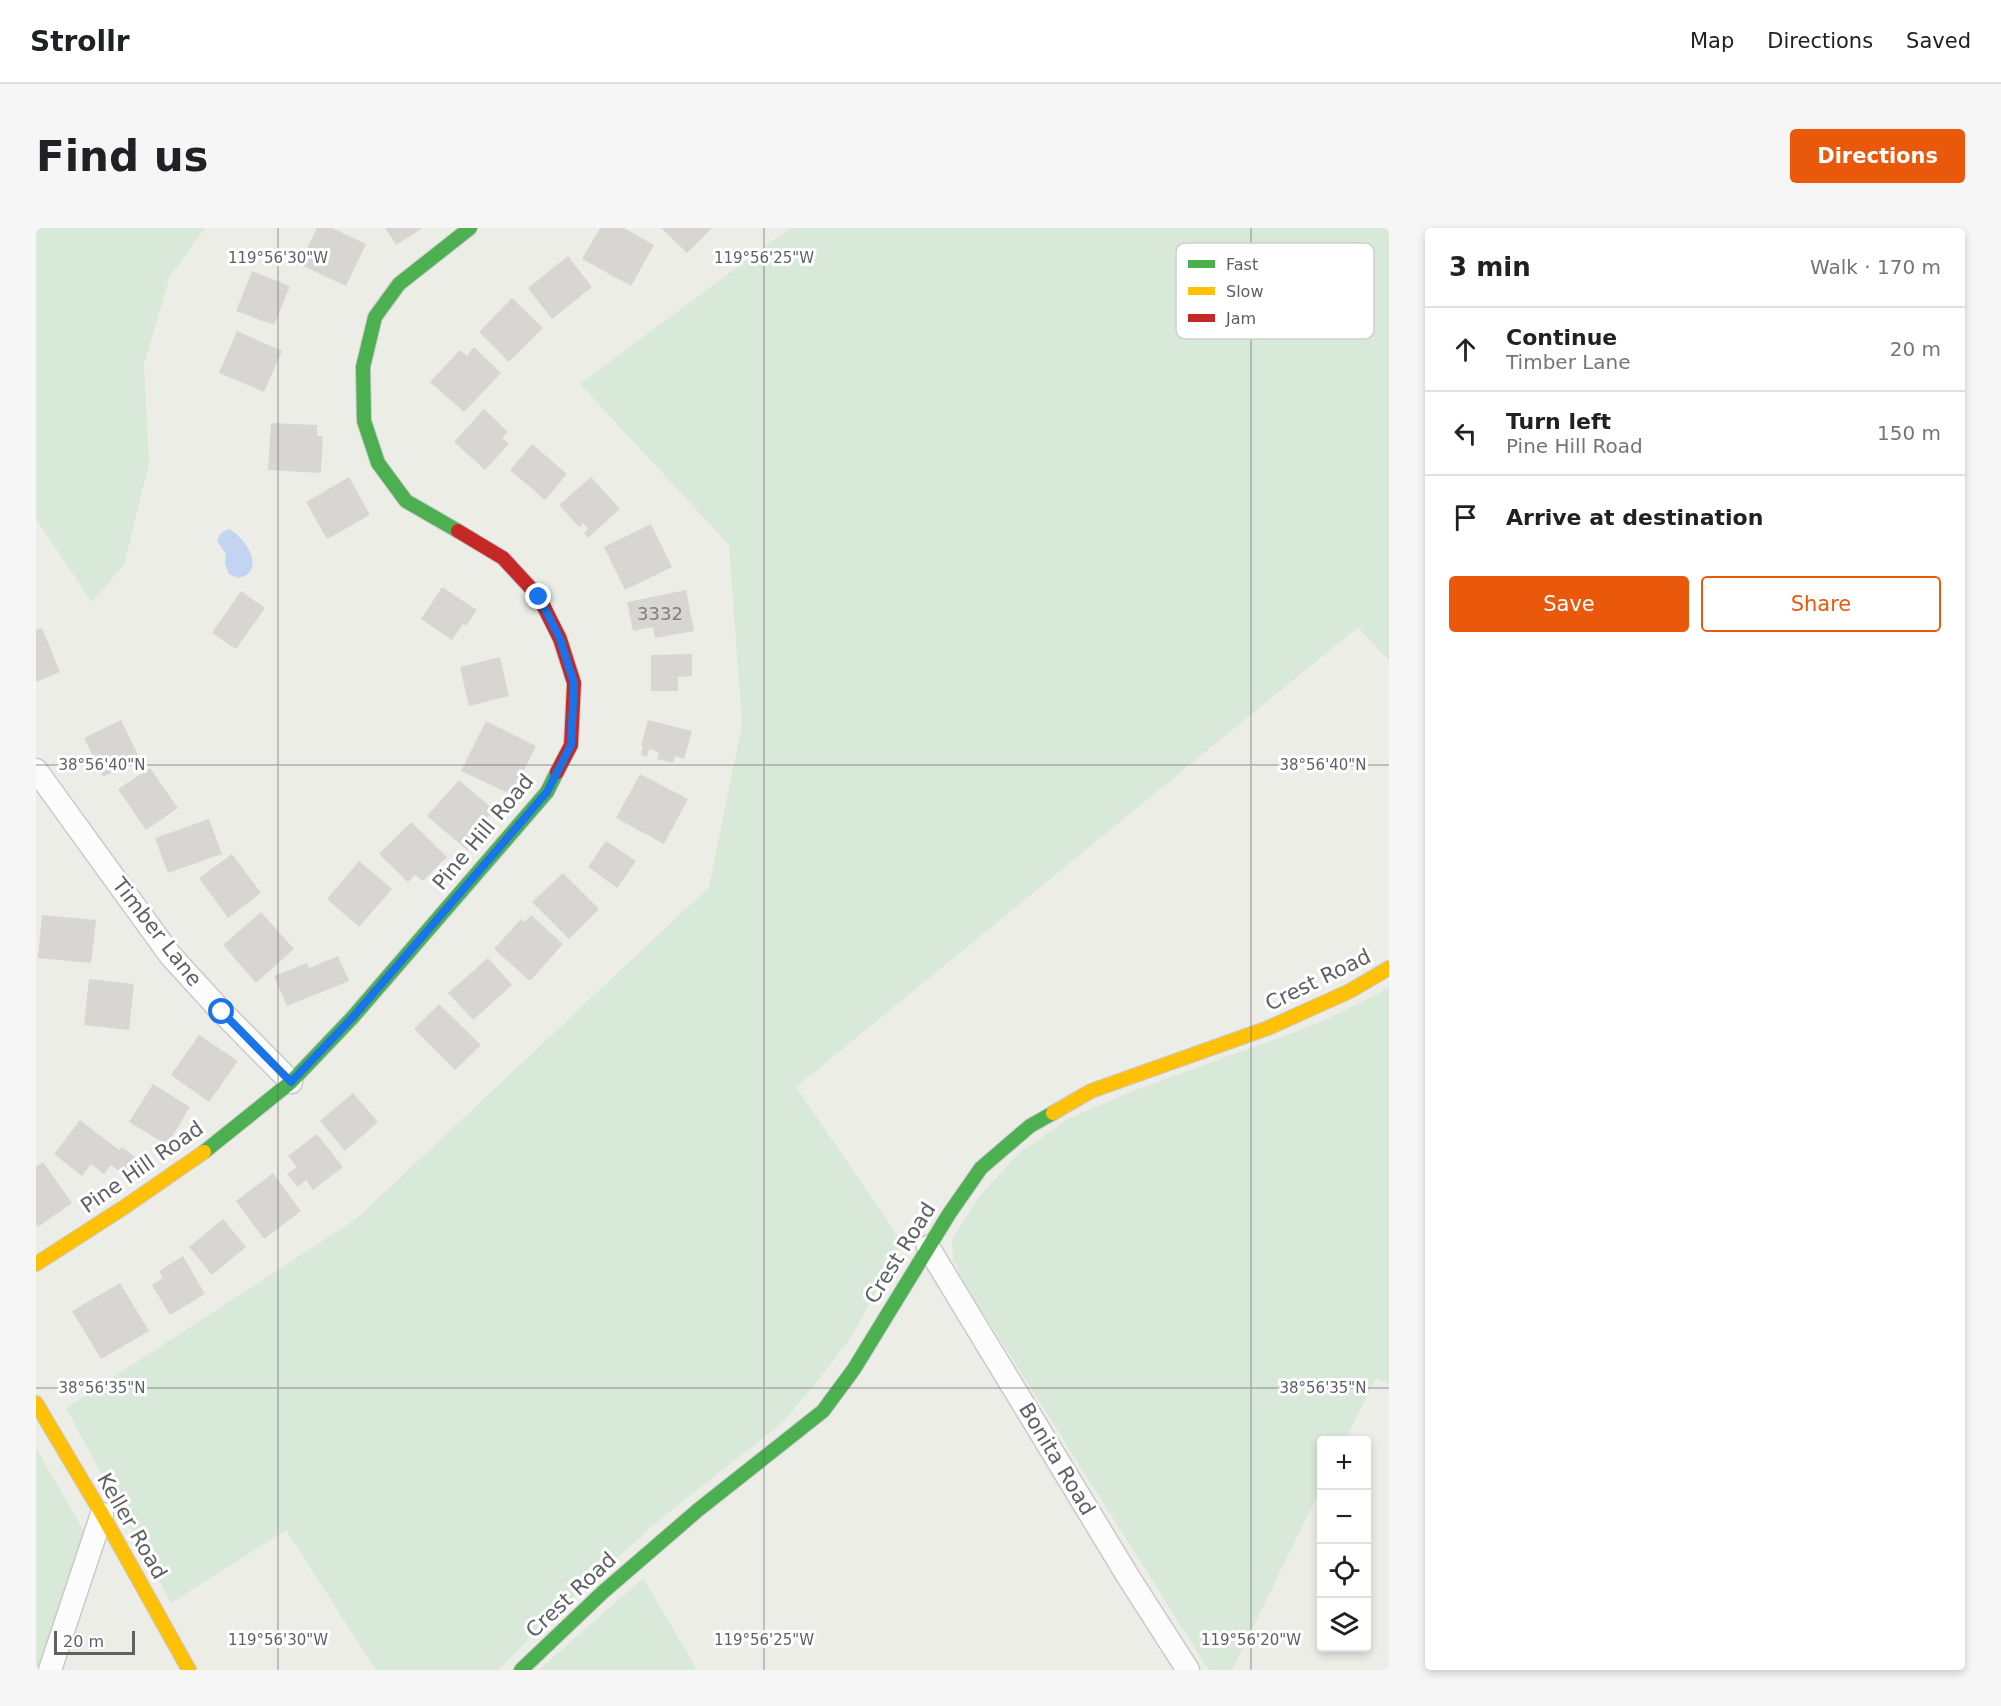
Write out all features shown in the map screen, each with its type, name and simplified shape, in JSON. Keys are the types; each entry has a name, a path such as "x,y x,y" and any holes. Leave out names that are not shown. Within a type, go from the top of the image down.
{"street":[{"name":"Pine Hill Road","path":"36,1264 201,1154 291,1082 352,1018 547,792 571,745 574,683 560,639 539,597 503,558 406,501 378,463 364,421 363,367 375,317 399,284 471,228"},
{"name":"Timber Lane","path":"36,770 170,955 291,1082"},
{"name":"Crest Road","path":"521,1670 603,1592 698,1510 823,1411 854,1369 928,1247 981,1168 1030,1126 1091,1091 1268,1028 1350,991 1389,968"},
{"name":"Bonita Road","path":"928,1247 1123,1568 1188,1670"},
{"name":"Keller Road","path":"36,1403 102,1514 189,1670"},
{"path":"51,1670 102,1514"}],"green space":[{"path":"36,228 205,228 170,276 144,364 149,463 124,565 92,602 36,519"},
{"path":"790,228 1389,228 1389,661 1358,627 796,1087 902,1242 852,1336 783,1422 657,1522 537,1630 498,1670 376,1670 286,1530 171,1603 66,1408 356,1219 709,887 742,725 729,545 580,384"},
{"path":"1389,988 1389,1384 1376,1378 1347,1436 1317,1436 1317,1496 1232,1670 1209,1670 965,1284 953,1260 952,1240 979,1197 1018,1154 1068,1119 1130,1092 1319,1023"},
{"path":"36,1448 85,1533 57,1610 40,1670 36,1670"},
{"path":"643,1578 697,1670 539,1670"}],"water":[{"path":"229,529 244,542 253,562 248,574 238,578 229,574 225,564 226,554 217,541 221,533"}],"building":[{"path":"317,228 332,228 366,244 346,286 299,264"},
{"path":"385,228 423,228 396,245"},
{"path":"600,228 624,228 654,245 631,286 582,259"},
{"path":"661,228 712,228 687,253"},
{"path":"568,256 592,287 552,319 528,288"},
{"path":"252,271 290,286 274,325 236,311"},
{"path":"512,298 543,328 509,362 479,332"},
{"path":"237,331 282,351 264,392 219,373"},
{"path":"474,347 501,373 464,412 430,382 460,350 467,356"},
{"path":"484,409 508,432 502,438 509,444 485,470 454,442"},
{"path":"271,423 317,425 317,436 323,436 321,473 268,470"},
{"path":"532,444 567,474 545,500 510,470"},
{"path":"349,477 370,515 327,539 306,502"},
{"path":"591,477 620,509 588,538 584,533 588,529 583,523 579,527 559,505"},
{"path":"651,524 672,567 625,590 604,547"},
{"path":"442,587 477,610 452,640 421,619"},
{"path":"686,590 694,631 655,638 653,627 633,631 627,602"},
{"path":"241,591 265,608 236,649 212,633"},
{"path":"42,628 60,672 36,682 36,630"},
{"path":"692,654 692,676 678,677 678,691 651,691 651,655"},
{"path":"500,657 509,696 469,706 460,667"},
{"path":"121,720 140,759 103,777 84,738"},
{"path":"648,720 692,731 684,759 675,756 673,763 657,759 659,752 649,749 647,757 641,755"},
{"path":"486,721 536,746 512,795 461,771"},
{"path":"150,768 178,808 146,830 118,789"},
{"path":"640,774 688,799 664,844 616,818"},
{"path":"459,780 494,810 487,818 491,821 467,850 427,816"},
{"path":"209,819 222,854 168,873 155,838"},
{"path":"411,822 447,857 423,881 415,875 408,882 379,854"},
{"path":"606,841 636,861 617,888 588,867"},
{"path":"232,854 261,893 228,918 199,878"},
{"path":"359,861 392,889 359,927 327,899"},
{"path":"563,873 599,909 569,939 532,902"},
{"path":"261,912 294,949 256,983 223,945"},
{"path":"42,915 96,920 91,963 38,958"},
{"path":"531,915 563,944 530,981 494,949 521,919 525,922"},
{"path":"338,956 349,981 287,1006 274,976 307,963 309,968"},
{"path":"488,958 512,985 473,1020 448,993"},
{"path":"89,979 134,984 129,1030 84,1025"},
{"path":"439,1004 481,1045 455,1070 414,1029"},
{"path":"199,1035 238,1061 209,1102 171,1075"},
{"path":"153,1084 190,1107 167,1145 129,1122"},
{"path":"353,1093 378,1122 345,1151 320,1121"},
{"path":"80,1120 119,1150 122,1147 138,1159 125,1176 111,1165 104,1174 91,1164 82,1176 54,1154"},
{"path":"317,1134 343,1167 313,1190 306,1180 298,1187 287,1174 297,1167 288,1156"},
{"path":"43,1162 72,1203 38,1227 36,1224 36,1167"},
{"path":"273,1173 301,1211 264,1239 236,1201"},
{"path":"223,1219 246,1247 212,1275 189,1247"},
{"path":"183,1256 205,1294 170,1315 152,1285 163,1278 159,1271"},
{"path":"120,1283 149,1331 101,1359 72,1311"}],"traffic: fast":[{"path":"458,531 406,501 378,463 364,421 363,367 375,317 399,284 470,228"},
{"path":"204,1152 291,1082 352,1018 547,792 557,772"},
{"path":"521,1670 603,1592 698,1510 823,1411 854,1369 949,1214 981,1168 1030,1126 1053,1113"}],"traffic: slow":[{"path":"1053,1113 1091,1091 1268,1028 1350,991 1389,968"},
{"path":"36,1264 204,1152"},
{"path":"36,1403 102,1514 189,1670"}],"traffic: jam":[{"path":"458,531 503,558 539,597 560,639 574,683 571,745 557,772"}],"route":[{"path":"222,1012 291,1082 352,1018 547,792 571,745 574,683 560,639 539,597"}]}
